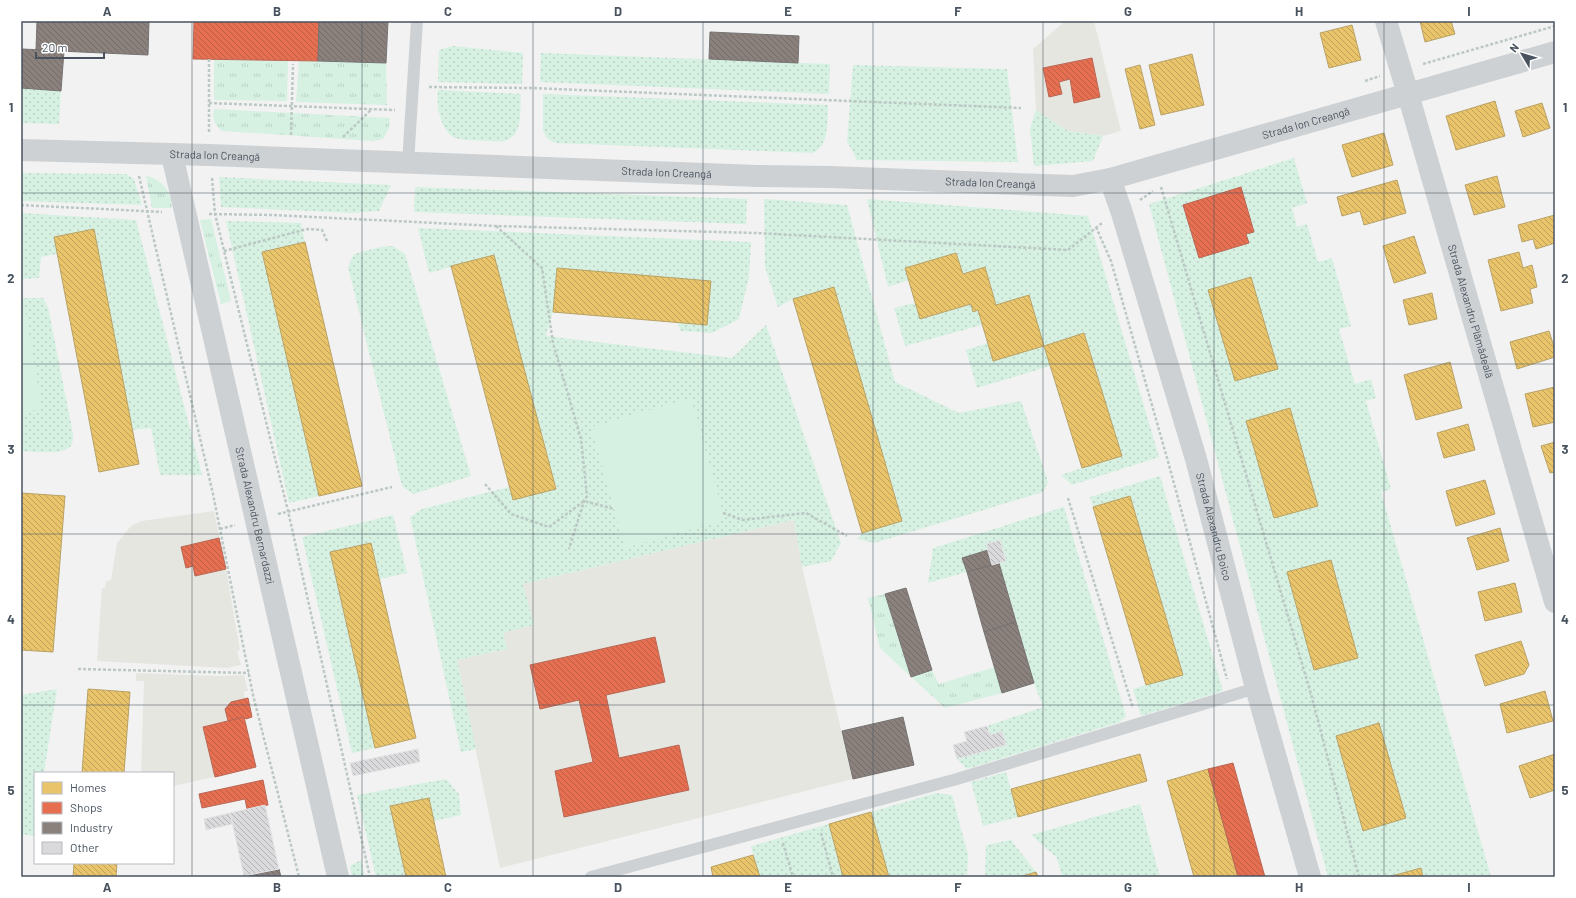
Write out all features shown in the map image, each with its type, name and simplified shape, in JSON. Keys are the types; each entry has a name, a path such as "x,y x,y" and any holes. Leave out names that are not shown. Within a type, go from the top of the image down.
{"street":[{"name":"Strada Alexandru Plămădeală","path":"1386,21 1555,602"},
{"name":"Strada Ion Creangă","path":"21,150 209,155 757,176 830,177 1074,186 1110,179 1555,52"},
{"name":"Strada Alexandru Bernardazzi","path":"172,155 338,877"},
{"name":"Strada Alexandru Boico","path":"1110,179 1196,459 1256,688 1310,877"}],"lane":[{"path":"408,163 417,21"},
{"path":"591,877 956,779 1256,688"}],"path":[{"path":"209,59 209,155 215,214 288,511 370,877"},
{"path":"291,139 293,64"},
{"path":"413,87 531,88 1021,108"},
{"path":"209,102 412,110"},
{"path":"338,141 372,109"},
{"path":"135,154 212,486 253,695 299,877"},
{"path":"1156,166 1311,694 1359,877"},
{"path":"21,205 186,214 273,215 496,226 764,234 1068,250"},
{"path":"496,226 542,268 553,343 581,439 587,496 584,501 569,549"},
{"path":"1096,227 1113,269 1169,465 1231,695"},
{"path":"224,251 307,229 322,230 326,241"},
{"path":"485,484 511,514 549,527 584,501"},
{"path":"220,529 288,511 392,487"},
{"path":"1068,498 1137,723"},
{"path":"584,501 614,509"},
{"path":"723,513 744,520 806,513 847,536"},
{"path":"78,669 249,673"},
{"path":"816,817 833,877"},
{"path":"779,826 793,877"}],"shaded area":[{"path":"1065,21 1094,21 1121,131 1103,136 1068,131 1036,110 1033,49"},
{"path":"214,511 226,569 240,650 237,651 241,665 227,668 97,661 102,588 105,588 106,581 111,580 117,543 131,526 141,521"},
{"path":"794,520 802,567 853,779 500,868 457,660 507,649 503,633 523,584"},
{"path":"136,673 216,676 244,675 248,691 244,691 245,698 231,702 225,709 228,721 204,727 215,777 174,786 174,772 141,772 144,681 136,681"}],"green space":[{"path":"453,46 523,53 522,84 438,82 439,50"},
{"path":"541,53 830,64 829,94 540,82"},
{"path":"214,59 288,61 287,101 214,100"},
{"path":"299,61 386,63 387,105 296,102"},
{"path":"853,65 1007,69 1018,162 857,160 847,141"},
{"path":"21,88 61,91 59,124 21,123"},
{"path":"438,90 521,94 520,120 515,134 505,141 480,141 455,138 446,129 440,117"},
{"path":"543,94 828,105 827,125 825,139 813,153 556,143 551,141 545,135 543,130"},
{"path":"214,109 390,118 389,128 383,139 373,141 222,131 214,121"},
{"path":"1036,110 1068,131 1103,136 1093,161 1034,166 1030,129"},
{"path":"1294,158 1307,203 1292,208 1297,227 1307,224 1318,262 1332,258 1351,326 1339,329 1355,384 1371,379 1376,398 1366,401 1391,489 1381,492 1491,877 1328,877 1149,204"},
{"path":"21,173 126,174 134,179 142,205 21,201"},
{"path":"146,176 157,180 165,187 170,197 172,208 152,208"},
{"path":"219,177 391,185 379,211 352,213 221,207"},
{"path":"415,187 747,199 746,224 414,212"},
{"path":"764,199 847,205 895,382 959,413 1021,401 1048,482 1043,492 874,543 858,539 862,533 902,521 834,287 793,299 778,307 765,267"},
{"path":"867,199 1088,216 1159,457 1072,485 1061,475 1122,455 1084,333 1044,346 1050,366 977,388 966,350 988,343 993,361 1043,346 1028,295 996,305 985,267 963,274 956,253 905,268 909,280 888,287"},
{"path":"21,213 136,220 202,475 160,475 151,428 132,430 94,229 54,237 57,254 41,257 39,278 21,279"},
{"path":"211,219 231,301 221,304 200,220"},
{"path":"226,221 301,223 305,242 262,252 319,496 289,503"},
{"path":"418,228 751,242 749,277 739,319 712,333 681,331 677,322 707,325 711,281 558,268 553,312 546,336 732,358 766,325 841,543 831,561 802,567 794,520 523,584 534,625 503,633 507,649 457,660 476,749 461,752 410,517 422,509 509,487 513,500 556,488 494,255 429,273"},
{"path":"393,246 405,254 471,476 413,494 402,486 348,267 354,254 380,247"},
{"path":"21,298 43,298 48,307 73,434 72,444 69,448 63,451 21,451"},
{"path":"915,303 920,319 971,304 973,311 978,310 982,325 905,346 894,308"},
{"path":"25,309 42,409 21,412 21,310"},
{"path":"691,398 725,520 625,548 591,427"},
{"path":"1160,476 1223,691 1141,716 1133,689 1183,674 1130,496 1093,507 1090,497"},
{"path":"1064,507 1126,716 1120,722 967,769 957,759 1006,745 1002,731 990,735 987,726 1043,707 1034,683 999,563 1006,560 1000,540 987,544 988,550 962,558 967,572 928,583 933,548"},
{"path":"393,515 407,573 380,579 371,543 330,552 375,748 352,753 302,537"},
{"path":"885,594 911,676 880,648 868,598"},
{"path":"995,667 1002,693 945,708 911,677 932,670 939,684"},
{"path":"57,689 44,772 34,772 34,836 21,834 21,695"},
{"path":"1006,772 1018,817 983,826 971,782"},
{"path":"446,779 459,794 461,815 434,821 428,798 390,806 406,877 376,877 357,795"},
{"path":"936,793 952,795 968,855 967,877 889,877 871,812"},
{"path":"1140,804 1160,877 1062,877 1057,858 1031,835"},
{"path":"829,824 843,877 760,877 751,846"},
{"path":"1011,840 1036,872 1019,877 985,877 986,845"},
{"path":"361,860 365,877 352,877 350,866"}],"building: Homes":[{"path":"1420,21 1451,21 1455,34 1425,42"},
{"path":"1352,25 1361,60 1329,68 1320,33"},
{"path":"1192,54 1204,105 1161,115 1149,65"},
{"path":"1140,65 1155,125 1140,129 1125,69"},
{"path":"1495,101 1505,136 1456,150 1446,116"},
{"path":"1542,103 1550,128 1523,137 1515,111"},
{"path":"1384,133 1393,165 1352,177 1342,145"},
{"path":"1497,176 1505,207 1474,215 1465,185"},
{"path":"1397,180 1406,213 1364,225 1360,211 1342,216 1337,197"},
{"path":"1555,215 1555,243 1536,249 1533,239 1522,242 1518,225"},
{"path":"94,229 139,464 99,472 54,237"},
{"path":"1414,236 1426,273 1394,283 1383,246"},
{"path":"305,242 362,486 319,496 262,252"},
{"path":"1519,252 1523,268 1532,265 1537,287 1530,289 1533,303 1501,311 1488,260"},
{"path":"956,253 963,274 985,267 996,305 1029,295 1044,346 993,361 978,310 973,312 971,304 920,319 905,268"},
{"path":"494,255 556,489 513,500 451,266"},
{"path":"557,268 711,281 707,325 553,312"},
{"path":"1251,277 1278,369 1235,381 1208,290"},
{"path":"834,287 902,521 862,533 793,299"},
{"path":"1432,293 1437,319 1409,325 1403,300"},
{"path":"1549,331 1555,350 1555,357 1517,369 1510,342"},
{"path":"1084,333 1122,456 1082,468 1044,346"},
{"path":"1450,362 1462,408 1416,420 1404,375"},
{"path":"1555,387 1555,422 1533,427 1525,394"},
{"path":"1290,408 1318,506 1274,518 1246,421"},
{"path":"1468,424 1475,450 1444,458 1437,433"},
{"path":"1555,442 1555,472 1550,473 1541,446"},
{"path":"1485,480 1495,514 1456,526 1446,491"},
{"path":"21,493 65,496 53,652 21,650"},
{"path":"1130,496 1183,675 1146,685 1093,507"},
{"path":"1500,528 1509,561 1477,570 1467,538"},
{"path":"371,543 416,738 375,748 330,552"},
{"path":"1331,560 1358,658 1314,670 1287,572"},
{"path":"1515,583 1522,612 1485,621 1478,592"},
{"path":"1521,641 1529,665 1524,674 1485,686 1475,655"},
{"path":"88,689 130,692 124,772 82,772"},
{"path":"1545,691 1553,721 1507,733 1500,704"},
{"path":"1379,723 1406,818 1363,831 1336,736"},
{"path":"1140,754 1147,781 1018,817 1011,789"},
{"path":"1555,754 1555,790 1530,798 1519,766"},
{"path":"1208,769 1238,877 1194,877 1167,781"},
{"path":"429,798 446,877 406,877 390,806"},
{"path":"871,812 889,877 843,877 829,824"},
{"path":"753,855 760,877 713,877 711,867"},
{"path":"74,864 117,864 116,877 73,877"},
{"path":"1421,868 1423,877 1388,877"},
{"path":"1036,872 1038,877 1019,877"}],"building: Shops":[{"path":"194,21 319,21 318,61 193,59"},
{"path":"1092,58 1100,97 1074,103 1070,79 1059,82 1062,94 1049,97 1043,68"},
{"path":"1241,187 1254,232 1246,234 1249,243 1199,258 1183,205"},
{"path":"219,538 226,569 195,576 193,566 186,568 181,547"},
{"path":"655,637 665,682 606,695 619,758 679,745 689,790 564,817 555,771 593,762 579,700 540,709 530,665"},
{"path":"248,698 252,717 246,719 244,717 228,721 225,709 231,702"},
{"path":"244,717 256,767 215,777 203,727"},
{"path":"1233,763 1265,877 1238,877 1208,769"},
{"path":"263,780 268,805 247,809 245,799 202,808 199,794"}],"building: Industry":[{"path":"37,21 149,21 148,55 36,50"},
{"path":"319,21 388,21 386,63 318,61"},
{"path":"710,32 799,36 798,63 709,59"},
{"path":"22,49 64,51 61,91 21,88"},
{"path":"988,550 992,565 967,572 962,558"},
{"path":"999,563 1016,622 984,632 967,572"},
{"path":"906,588 932,670 911,677 885,594"},
{"path":"1016,622 1034,683 1002,693 984,632"},
{"path":"903,717 914,765 853,779 842,731"},
{"path":"279,869 281,877 240,877 244,876"}],"building: Other":[{"path":"1000,540 1006,561 992,565 986,544"},
{"path":"987,726 990,735 1002,731 1006,745 957,759 953,745 967,741 964,732"},
{"path":"418,749 420,762 353,776 350,763"},
{"path":"265,805 279,869 244,876 230,813"},
{"path":"230,813 233,824 206,830 204,819"}]}
